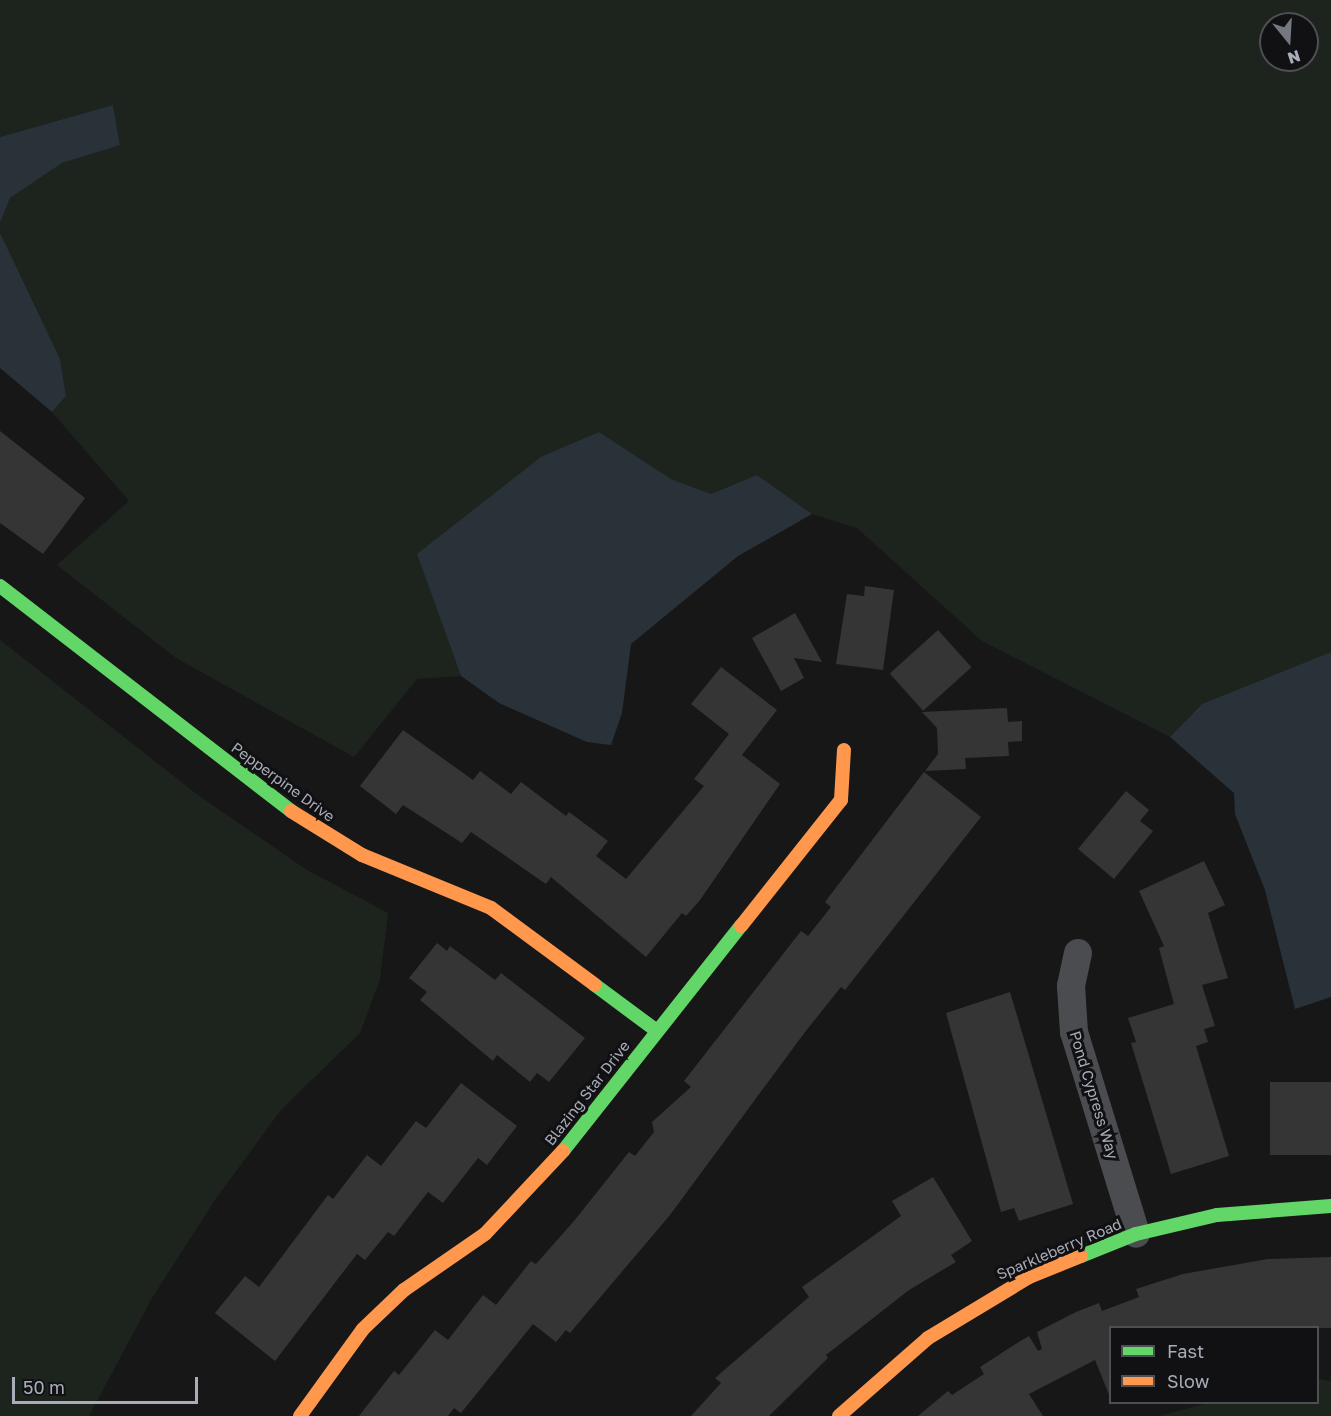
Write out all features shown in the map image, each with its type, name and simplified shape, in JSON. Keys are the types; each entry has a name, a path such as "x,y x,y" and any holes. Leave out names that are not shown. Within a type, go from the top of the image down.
{"street":[{"name":"Pepperpine Drive","path":"0,586 308,824 363,855 490,908 657,1030"},
{"name":"Blazing Star Drive","path":"300,1416 371,1321 404,1290 485,1234 537,1184 841,800 844,750"},
{"name":"Pond Cypress Way","path":"1078,953 1071,986 1074,1032 1136,1234"},
{"name":"Sparkleberry Road","path":"839,1416 880,1376 974,1307 1029,1277 1136,1234 1217,1215 1331,1206"}],"shaded area":[{"path":"0,0 1331,0 1331,652 1202,704 1170,737 982,641 857,528 812,514 757,475 711,494 671,479 599,432 417,554 461,676 417,679 354,757 176,658 57,565 129,501 52,412 66,396 60,359 25,293 0,233 0,223 10,198 62,163 120,144 113,105 0,137"},
{"path":"113,105 120,145 62,163 10,198 0,223 0,137"},
{"path":"0,233 60,359 66,396 52,412 0,368"},
{"path":"599,432 671,479 711,494 757,475 812,514 738,556 631,644 622,713 611,745 587,742 499,703 461,676 417,554 541,457"},
{"path":"0,640 198,795 307,870 388,913 380,979 360,1033 281,1110 215,1200 152,1298 89,1416 0,1416"},
{"path":"1331,652 1331,997 1295,1009 1265,890 1235,814 1234,793 1170,737 1202,704"},
{"path":"1319,1379 1331,1381 1331,1416 1159,1416 1204,1404 1319,1404"}],"building":[{"path":"0,431 85,498 43,554 0,523"},
{"path":"865,586 894,590 883,670 836,664 847,594 864,596"},
{"path":"795,613 822,662 794,658 804,678 781,691 752,638"},
{"path":"938,630 971,667 923,711 890,673"},
{"path":"721,667 777,710 742,755 780,784 700,900 686,916 682,913 646,957 551,877 546,884 471,832 462,843 403,805 396,814 360,786 403,730 473,780 480,771 511,794 521,782 566,816 569,812 608,841 596,856 626,879 704,786 694,779 729,734 691,704"},
{"path":"1007,708 1008,722 1022,721 1022,741 1008,742 1009,756 965,758 966,769 925,771 938,754 937,728 922,712"},
{"path":"924,772 981,817 845,990 841,987 805,1032 670,1215 570,1333 566,1330 556,1342 533,1324 461,1413 454,1408 448,1416 359,1416 394,1371 399,1375 435,1330 448,1340 483,1295 496,1305 531,1261 536,1264 574,1221 629,1152 635,1156 654,1132 652,1122 691,1087 684,1081 801,931 808,936 831,907 825,902"},
{"path":"1126,791 1149,810 1140,821 1153,831 1114,879 1078,849"},
{"path":"1204,861 1225,905 1208,913 1228,978 1202,985 1215,1026 1204,1029 1208,1042 1196,1046 1229,1156 1171,1174 1131,1043 1136,1042 1128,1018 1174,1004 1159,948 1164,946 1139,891"},
{"path":"437,943 447,951 450,946 495,980 501,973 585,1038 549,1082 537,1073 530,1082 497,1055 493,1061 420,1000 427,992 409,978"},
{"path":"1010,992 1073,1204 1019,1221 1014,1208 1001,1212 946,1013"},
{"path":"1270,1082 1331,1082 1331,1155 1270,1155"},
{"path":"461,1083 517,1126 487,1165 478,1158 443,1203 428,1192 394,1236 388,1232 365,1260 357,1254 275,1361 215,1313 245,1276 259,1287 328,1195 333,1199 367,1155 381,1166 416,1121 426,1128"},
{"path":"933,1177 972,1241 951,1255 956,1262 909,1290 826,1355 828,1358 769,1416 691,1416 721,1383 715,1378 809,1297 802,1287 901,1216 892,1201"},
{"path":"1331,1257 1331,1328 1319,1328 1319,1326 1109,1326 1109,1395 1095,1360 1029,1394 1043,1416 918,1416 948,1391 952,1395 984,1374 980,1367 1029,1336 1038,1351 1042,1349 1037,1332 1076,1312 1099,1303 1102,1311 1139,1297 1136,1289 1183,1274 1268,1259"}],"traffic: fast":[{"path":"0,586 291,811"},
{"path":"563,1151 741,926"},
{"path":"595,985 657,1031"},
{"path":"1081,1256 1136,1234 1217,1215 1331,1206"}],"traffic: slow":[{"path":"741,926 841,800 844,750"},
{"path":"291,811 362,855 491,908 595,985"},
{"path":"300,1416 363,1329 404,1290 485,1234 563,1151"},
{"path":"839,1416 928,1338 1029,1277 1081,1256"}]}
